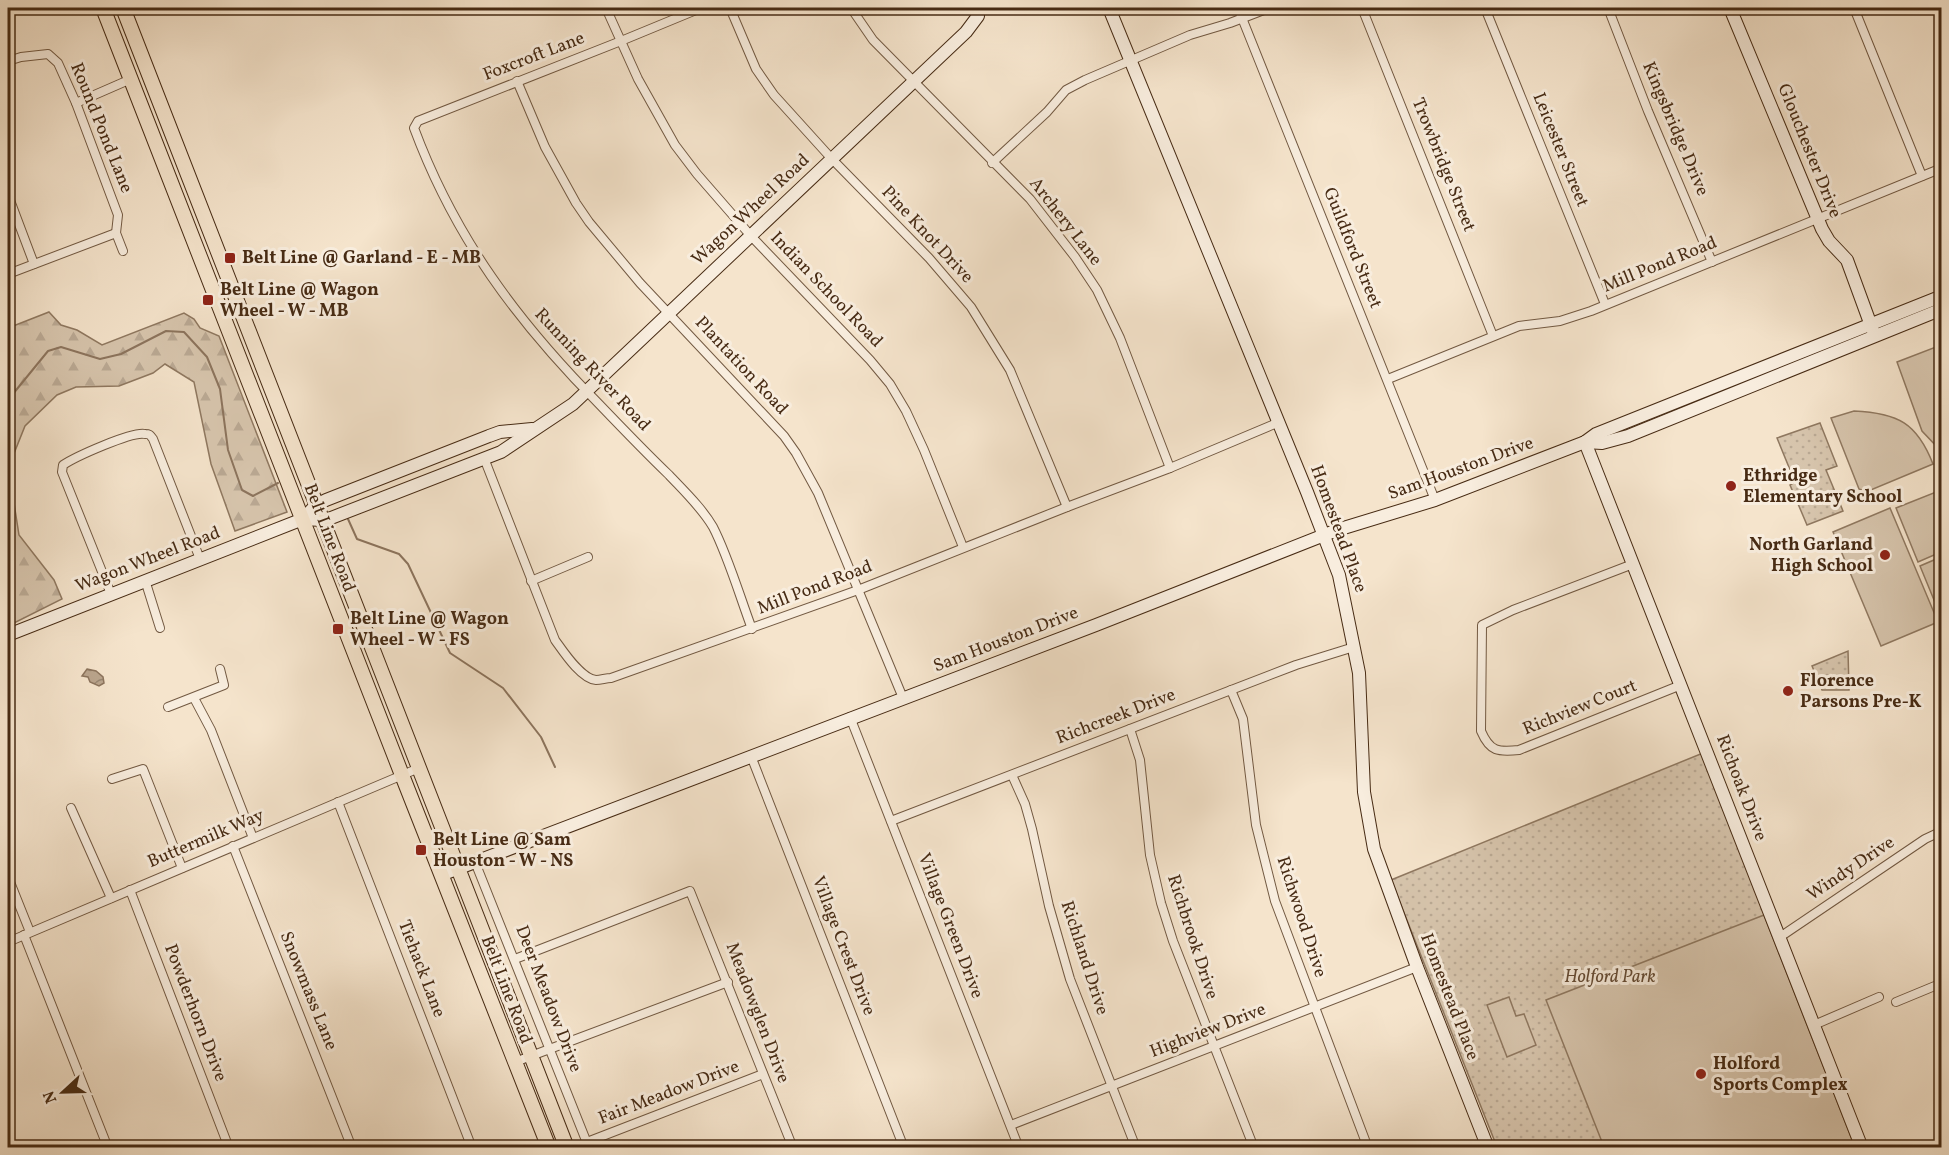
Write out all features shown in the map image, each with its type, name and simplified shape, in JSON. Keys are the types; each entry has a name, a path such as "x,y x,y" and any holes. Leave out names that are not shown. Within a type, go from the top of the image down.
{"main road":[{"name":"Belt Line Road","path":"103,8 549,1148"},
{"name":"Belt Line Road","path":"123,8 567,1148"},
{"path":"131,79 148,73"},
{"path":"174,190 191,184"},
{"path":"201,260 218,254"},
{"path":"350,643 367,636"}],"street":[{"name":"Indian School Road","path":"606,8 638,79 675,145 751,236 870,360 890,384 906,411 924,450 963,547"},
{"name":"Foxcroft Lane","path":"414,128 417,121 621,42 701,8"},
{"name":"Pine Knot Drive","path":"730,8 756,69 774,95 831,158 929,258 971,308 1010,370 1066,507"},
{"name":"Archery Lane","path":"851,8 873,40 1030,199 1097,290 1120,338 1170,468"},
{"name":"Wagon Wheel Road","path":"8,635 303,519 322,520 501,452 560,414 873,121 974,23 978,16 977,8"},
{"name":"Homestead Place","path":"1109,8 1324,535 1342,588 1354,647 1361,708 1364,792 1374,849 1417,967 1488,1148"},
{"name":"Guildford Street","path":"1238,8 1435,500"},
{"path":"992,163 1047,112 1066,90 1190,35 1269,8"},
{"name":"Trowbridge Street","path":"1362,8 1493,336"},
{"name":"Leicester Street","path":"1485,8 1605,304"},
{"name":"Kingsbridge Drive","path":"1608,8 1648,111 1712,262"},
{"name":"Glouchester Drive","path":"1730,8 1828,241 1846,260 1873,330"},
{"path":"1854,8 1922,176"},
{"name":"Round Pond Lane","path":"8,61 48,54 58,63 76,103 118,215 116,233 123,251"},
{"path":"76,103 131,79"},
{"name":"Plantation Road","path":"517,81 544,147 576,203 620,260 784,436 796,453 818,493 903,698"},
{"name":"Running River Road","path":"414,128 444,199 484,268 529,328 586,391 686,493 712,526 752,629"},
{"name":"Mill Pond Road","path":"1388,379 1527,324 1560,321 1605,304 1941,168"},
{"path":"8,195 34,264"},
{"path":"8,274 116,233"},
{"name":"Sam Houston Drive","path":"1873,330 1941,296"},
{"name":"Sam Houston Drive","path":"441,875 1324,535 1362,521 1435,500 1585,442 1596,434 1873,330 1941,309"},
{"name":"Mill Pond Road","path":"484,458 555,639 586,677 596,680 611,678 858,590 963,547 1170,468 1277,423"},
{"name":"Wagon Wheel Road","path":"303,519 316,505 500,432 536,429"},
{"path":"111,594 62,472 63,465 78,457 137,434 149,434 157,448 200,559"},
{"path":"477,441 484,458"},
{"name":"Richoak Drive","path":"1585,442 1862,1148"},
{"path":"369,483 375,501"},
{"path":"531,581 588,557"},
{"name":"Richview Court","path":"1633,564 1513,610 1482,626 1481,731 1489,746 1502,752 1519,750 1680,685"},
{"path":"145,580 160,628"},
{"name":"Richcreek Drive","path":"891,821 1320,656 1354,647"},
{"path":"168,707 224,685 220,669"},
{"name":"Richwood Drive","path":"1231,690 1243,719 1256,825 1265,868 1275,901 1368,1148"},
{"path":"194,698 211,730 253,838"},
{"name":"Village Green Drive","path":"850,717 1019,1148"},
{"name":"Richbrook Drive","path":"1130,729 1140,760 1150,855 1161,903 1173,941 1254,1148"},
{"name":"Village Crest Drive","path":"751,756 903,1148"},
{"name":"Buttermilk Way","path":"8,942 418,768"},
{"path":"112,779 143,769 182,868"},
{"name":"Richland Drive","path":"1012,775 1025,804 1032,829 1060,948 1136,1148"},
{"name":"Tiehack Lane","path":"338,802 472,1148"},
{"path":"71,808 111,898"},
{"name":"Windy Drive","path":"1779,937 1925,839 1941,831"},
{"name":"Snowmass Lane","path":"232,846 352,1148"},
{"name":"Deer Meadow Drive","path":"476,862 588,1145"},
{"path":"8,880 108,1148"},
{"name":"Powderhorn Drive","path":"130,890 229,1148"},
{"name":"Meadowglen Drive","path":"515,959 690,891 793,1148"},
{"name":"Highview Drive","path":"1011,1125 1417,967"},
{"path":"515,1062 728,982"},
{"path":"1896,1002 1941,983"},
{"path":"1814,1025 1879,997"},
{"name":"Fair Meadow Drive","path":"588,1145 763,1074"}],"green space":[{"path":"49,312 61,325 77,330 102,345 184,313 194,319 200,328 219,336 287,512 235,531 211,464 194,382 165,364 153,373 119,386 76,387 57,395 25,426 11,461 11,484 19,535 54,580 62,599 8,626 8,328"},
{"path":"1941,345 1941,451 1922,431 1897,362"},
{"path":"1854,411 1883,414 1904,423 1920,439 1933,464 1866,492 1859,489 1831,418"},
{"path":"1820,423 1837,466 1826,470 1843,511 1807,525 1790,485 1795,482 1777,438"},
{"path":"1941,490 1941,552 1918,562 1896,508"},
{"path":"1890,508 1938,622 1881,646 1833,532"},
{"path":"1941,557 1941,617 1920,566"},
{"path":"1941,642 1941,690 1936,678 1935,666 1936,654"},
{"path":"1848,651 1849,690 1822,690 1812,666"},
{"name":"Holford Park","path":"1703,753 1855,1147 1497,1147 1391,880"},
{"name":"Holford Sports Complex","path":"1764,915 1855,1147 1604,1147 1546,1000"},
{"path":"1509,997 1516,1016 1524,1014 1536,1045 1507,1057 1487,1005"}],"water":[{"path":"87,669 96,671 103,677 104,683 99,686 90,682 88,677 82,676"}],"waterway":[{"path":"8,400 48,351 61,347 100,359 121,354 166,331 184,332 207,357 220,389 228,450 242,490 253,496 278,483"},
{"path":"348,519 357,539 399,554 408,564 450,653 503,688 541,737 555,767"}],"place":[{"name":"Belt Line @ Garland - E - MB","path":"230,258"},
{"name":"Belt Line @ Wagon Wheel - W - MB","path":"208,300"},
{"name":"Ethridge Elementary School","path":"1731,486"},
{"name":"North Garland High School","path":"1885,555"},
{"name":"Belt Line @ Wagon Wheel - W - FS","path":"338,629"},
{"name":"Florence Parsons Pre-K","path":"1788,691"},
{"name":"Belt Line @ Sam Houston - W - NS","path":"421,850"},
{"name":"Holford Sports Complex","path":"1701,1074"}]}
